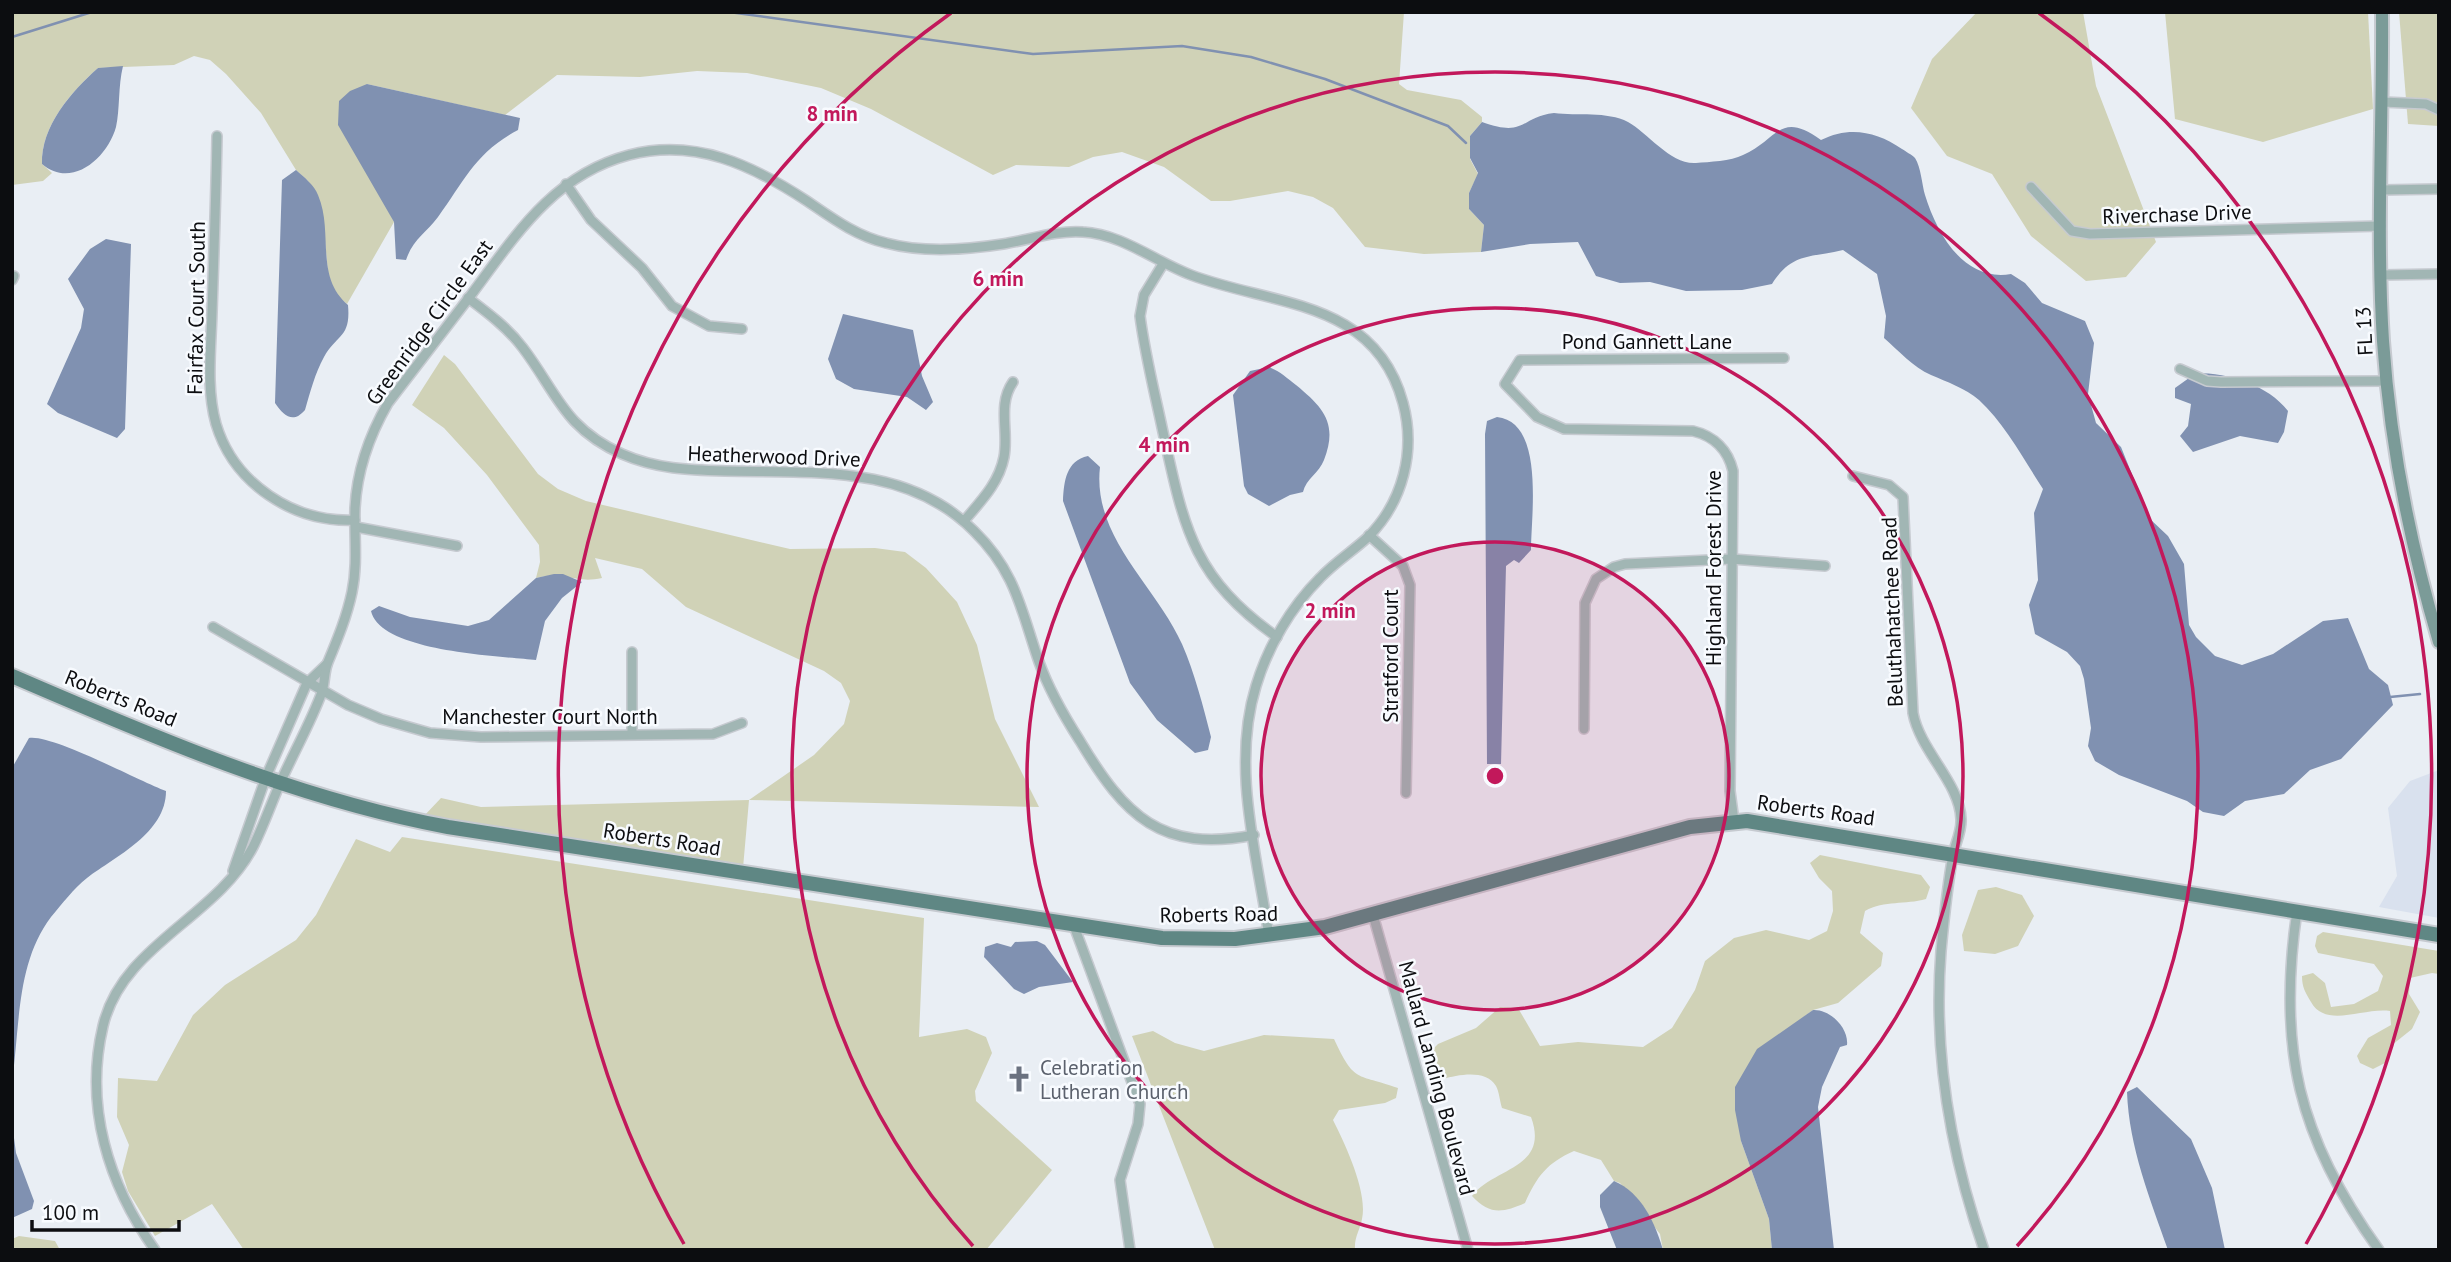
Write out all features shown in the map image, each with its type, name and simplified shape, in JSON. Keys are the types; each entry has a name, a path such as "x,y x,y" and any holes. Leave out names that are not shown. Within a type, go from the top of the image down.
{"main road":[{"name":"FL 13","path":"2382,12 2381,226 2387,381 2407,516 2439,642"},
{"name":"Roberts Road","path":"12,676 273,780 372,813 1074,926 1186,940 1269,936 1373,915 1690,827 1734,821 1771,823 2439,935"}],"street":[{"path":"2383,102 2426,104 2439,100"},
{"path":"2426,104 2439,110"},
{"name":"Fairfax Court South","path":"217,136 210,387 222,441 246,475 282,504 330,519 457,546"},
{"name":"Greenridge Circle East","path":"273,780 322,691 327,664 348,608 355,569 362,465 378,420 528,218 566,184 586,172 628,155 689,150 726,157 756,170 846,228 882,243 924,249 975,247 1085,232 1110,237 1163,264 1226,286 1314,308 1344,323 1375,350 1392,375 1407,419 1408,453 1394,500 1369,535 1319,578 1277,636 1257,684 1248,720 1245,770 1269,936"},
{"path":"566,184 591,220 642,268 672,306 709,326 742,329"},
{"name":"Riverchase Drive","path":"2031,187 2072,231 2090,234 2381,226"},
{"path":"2382,190 2439,189"},
{"path":"1163,264 1144,295 1140,316 1183,523 1198,555 1218,584 1245,613 1277,636"},
{"path":"2382,275 2439,274"},
{"name":"Heatherwood Drive","path":"468,298 513,335 552,396 569,416 590,435 620,453 679,469 835,473 872,478 927,497 964,521 1007,574 1027,618 1046,681 1116,797 1144,820 1176,835 1214,841 1254,835"},
{"name":"Pond Gannett Lane","path":"1513,367 1520,360 1784,358"},
{"name":"Highland Forest Drive","path":"1513,367 1505,384 1525,407 1551,425 1577,431 1693,432 1719,444 1727,453 1733,471 1730,791 1734,821"},
{"path":"2180,369 2207,381 2221,382 2387,381"},
{"path":"964,521 988,493 1000,471 1006,446 1004,406 1013,382"},
{"name":"Beluthahatchee Road","path":"1853,476 1895,487 1905,503 1913,713 1921,741 1959,806 1962,821 1953,853 1941,960 1942,1054 1962,1179 1984,1250"},
{"name":"Stratford Court","path":"1369,535 1403,566 1410,585 1406,793"},
{"path":"1584,729 1585,603 1597,579 1605,572 1625,564 1732,559 1825,566"},
{"name":"Manchester Court North","path":"213,627 322,691 381,719 430,733 481,737 713,734 743,723"},
{"path":"632,652 632,734"},
{"name":"Greenridge Circle East","path":"273,780 307,683 327,664"},
{"path":"232,876 273,780"},
{"path":"155,1250 126,1204 107,1157 97,1099 102,1028 116,990 131,970 204,907 251,850 273,780"},
{"path":"2297,911 2288,1007 2291,1046 2303,1107 2331,1177 2379,1250"},
{"name":"Mallard Landing Boulevard","path":"1373,915 1468,1250"},
{"path":"1074,926 1132,1074 1140,1104 1138,1124 1120,1180 1130,1250"}],"shaded area":[{"path":"2439,770 2439,918 2379,907 2397,876 2388,808 2410,781"}],"green space":[{"path":"12,12 1404,12 1399,84 1407,90 1461,100 1482,117 1482,122 1470,136 1470,159 1478,174 1469,193 1469,209 1484,225 1481,252 1424,254 1365,247 1333,208 1313,197 1288,191 1230,201 1211,201 1164,167 1122,152 1093,157 1069,167 1016,165 993,175 871,109 821,88 747,73 697,71 640,77 557,75 505,115 367,84 386,204 394,222 347,304 334,293 328,272 323,221 308,181 296,170 261,113 210,60 194,56 174,65 98,68 68,99 52,123 43,150 42,164 52,173 43,181 12,185"},
{"path":"1977,12 2083,12 2096,86 2156,242 2126,277 2086,281 2031,236 1992,174 1947,156 1911,108 1932,59"},
{"path":"2165,12 2368,12 2373,109 2263,142 2175,119"},
{"path":"2399,12 2439,12 2439,126 2408,124"},
{"path":"444,355 455,364 538,474 558,489 586,501 790,549 875,548 905,552 926,568 957,602 977,645 995,719 1039,807 749,800 814,755 844,724 850,701 841,683 824,671 686,607 642,569 595,558 602,578 536,578 540,562 539,545 487,475 444,428 412,405"},
{"path":"441,798 481,807 749,800 743,868 423,817"},
{"path":"402,837 924,918 919,1037 967,1029 986,1037 992,1053 975,1091 976,1101 1052,1170 986,1250 244,1250 212,1204 155,1236 128,1191 122,1172 129,1145 117,1117 118,1078 157,1081 193,1015 225,985 296,940 316,915 356,839 390,852"},
{"path":"1820,855 1921,875 1930,887 1926,899 1880,905 1865,911 1860,933 1883,953 1881,966 1838,1003 1813,1010 1793,1025 1741,1141 1769,1219 1772,1250 1663,1250 1660,1234 1620,1183 1614,1181 1601,1160 1574,1151 1544,1171 1525,1203 1510,1209 1497,1210 1484,1207 1472,1196 1482,1186 1526,1157 1533,1147 1535,1134 1531,1117 1502,1108 1496,1086 1486,1077 1471,1075 1443,1079 1434,1074 1428,1054 1438,1044 1476,1028 1500,1007 1518,1008 1540,1046 1578,1042 1643,1047 1672,1028 1695,990 1705,961 1734,938 1766,930 1809,940 1827,931 1833,911 1832,891 1819,878 1810,863"},
{"path":"1996,887 2022,895 2034,916 2018,946 1995,954 1964,951 1962,935 1978,890"},
{"path":"2323,932 2439,951 2439,974 2410,978 2409,994 2420,1012 2412,1029 2392,1045 2389,1061 2373,1069 2360,1063 2357,1056 2368,1038 2391,1025 2390,1011 2336,1016 2326,1014 2311,1002 2304,989 2302,976 2313,973 2325,983 2331,1007 2354,1004 2378,991 2383,976 2374,964 2318,953 2315,946 2317,936"},
{"path":"1153,1031 1175,1043 1204,1051 1264,1035 1334,1039 1347,1064 1358,1075 1398,1088 1396,1098 1385,1103 1339,1110 1333,1120 1354,1168 1362,1196 1362,1219 1355,1250 1215,1250 1132,1036"},
{"path":"19,1236 55,1241 60,1250 12,1250 12,1239"}],"water":[{"path":"123,66 116,127 105,150 76,172 53,171 42,164 43,150 52,123 68,99 98,68"},
{"path":"367,84 520,118 518,130 491,148 472,168 438,217 416,241 406,260 396,259 394,222 338,125 339,101 350,91"},
{"path":"1554,113 1601,115 1620,119 1636,127 1669,154 1687,162 1713,162 1738,157 1787,127 1807,131 1821,140 1842,133 1862,132 1882,138 1910,154 1917,162 1925,195 1937,225 1945,239 1966,263 1979,271 1994,275 2011,274 2025,283 2042,303 2085,321 2094,343 2088,394 2096,423 2121,447 2150,519 2168,536 2184,564 2189,625 2196,637 2215,656 2242,665 2273,654 2323,621 2348,618 2369,669 2388,685 2393,705 2341,759 2310,770 2284,794 2245,801 2224,816 2203,812 2187,801 2119,775 2095,761 2088,746 2091,728 2080,666 2067,652 2035,634 2029,605 2038,580 2034,513 2043,489 2006,431 1979,400 1918,368 1884,338 1886,316 1877,274 1843,250 1795,261 1779,274 1772,284 1742,290 1686,291 1650,282 1620,283 1596,276 1578,242 1530,244 1481,252 1484,225 1469,209 1469,193 1478,173 1470,158 1470,136 1482,122 1507,128 1515,127"},
{"path":"296,170 318,195 325,224 331,281 348,305 348,316 345,330 321,363 305,410 297,417 289,417 275,403 282,180"},
{"path":"106,239 131,244 125,429 117,438 58,413 47,404 81,328 84,309 68,279 90,249"},
{"path":"843,314 913,330 922,376 933,402 926,410 907,397 854,389 836,379 828,359"},
{"path":"1269,367 1306,393 1321,409 1329,427 1329,436 1324,460 1303,492 1290,495 1269,506 1248,494 1244,486 1233,395 1250,371"},
{"path":"2196,373 2221,375 2247,382 2280,402 2288,411 2284,432 2278,443 2240,436 2193,452 2180,436 2188,426 2191,404 2175,398 2175,388"},
{"path":"1497,417 1512,423 1523,435 1529,452 1533,494 1531,550 1519,563 1514,560 1506,566 1501,764 1487,764 1485,434 1487,421"},
{"path":"1088,456 1100,467 1100,492 1106,516 1116,538 1171,623 1187,655 1211,737 1208,750 1195,753 1157,720 1130,683 1063,501 1066,479 1071,467"},
{"path":"563,574 582,582 562,598 545,621 536,660 470,654 418,643 379,625 371,611 379,606 410,617 468,626 489,620 536,578"},
{"path":"29,738 75,750 166,791 164,806 149,831 125,852 77,886 40,935 25,975 12,1081 12,768"},
{"path":"1037,941 1045,945 1073,982 1039,987 1024,994 1014,989 984,957 985,947 997,943 1011,947 1015,942"},
{"path":"1813,1010 1832,1016 1842,1026 1847,1039 1847,1045 1840,1047 1822,1087 1818,1107 1834,1250 1772,1250 1769,1219 1741,1141 1735,1110 1735,1087 1757,1049"},
{"path":"2137,1087 2191,1139 2212,1188 2225,1250 2168,1250 2154,1212 2132,1133 2127,1092"},
{"path":"12,1123 16,1153 34,1201 32,1209 12,1218"},
{"path":"1614,1181 1624,1186 1640,1201 1651,1219 1663,1250 1617,1250 1600,1207 1600,1195"}],"waterway":[{"path":"12,37 92,12"},
{"path":"729,12 1033,54 1182,46 1251,57 1325,79 1448,126 1466,143"},
{"path":"2390,697 2420,694"}],"place":[{"name":"Celebration Lutheran Church","path":"1019,1079"}]}
